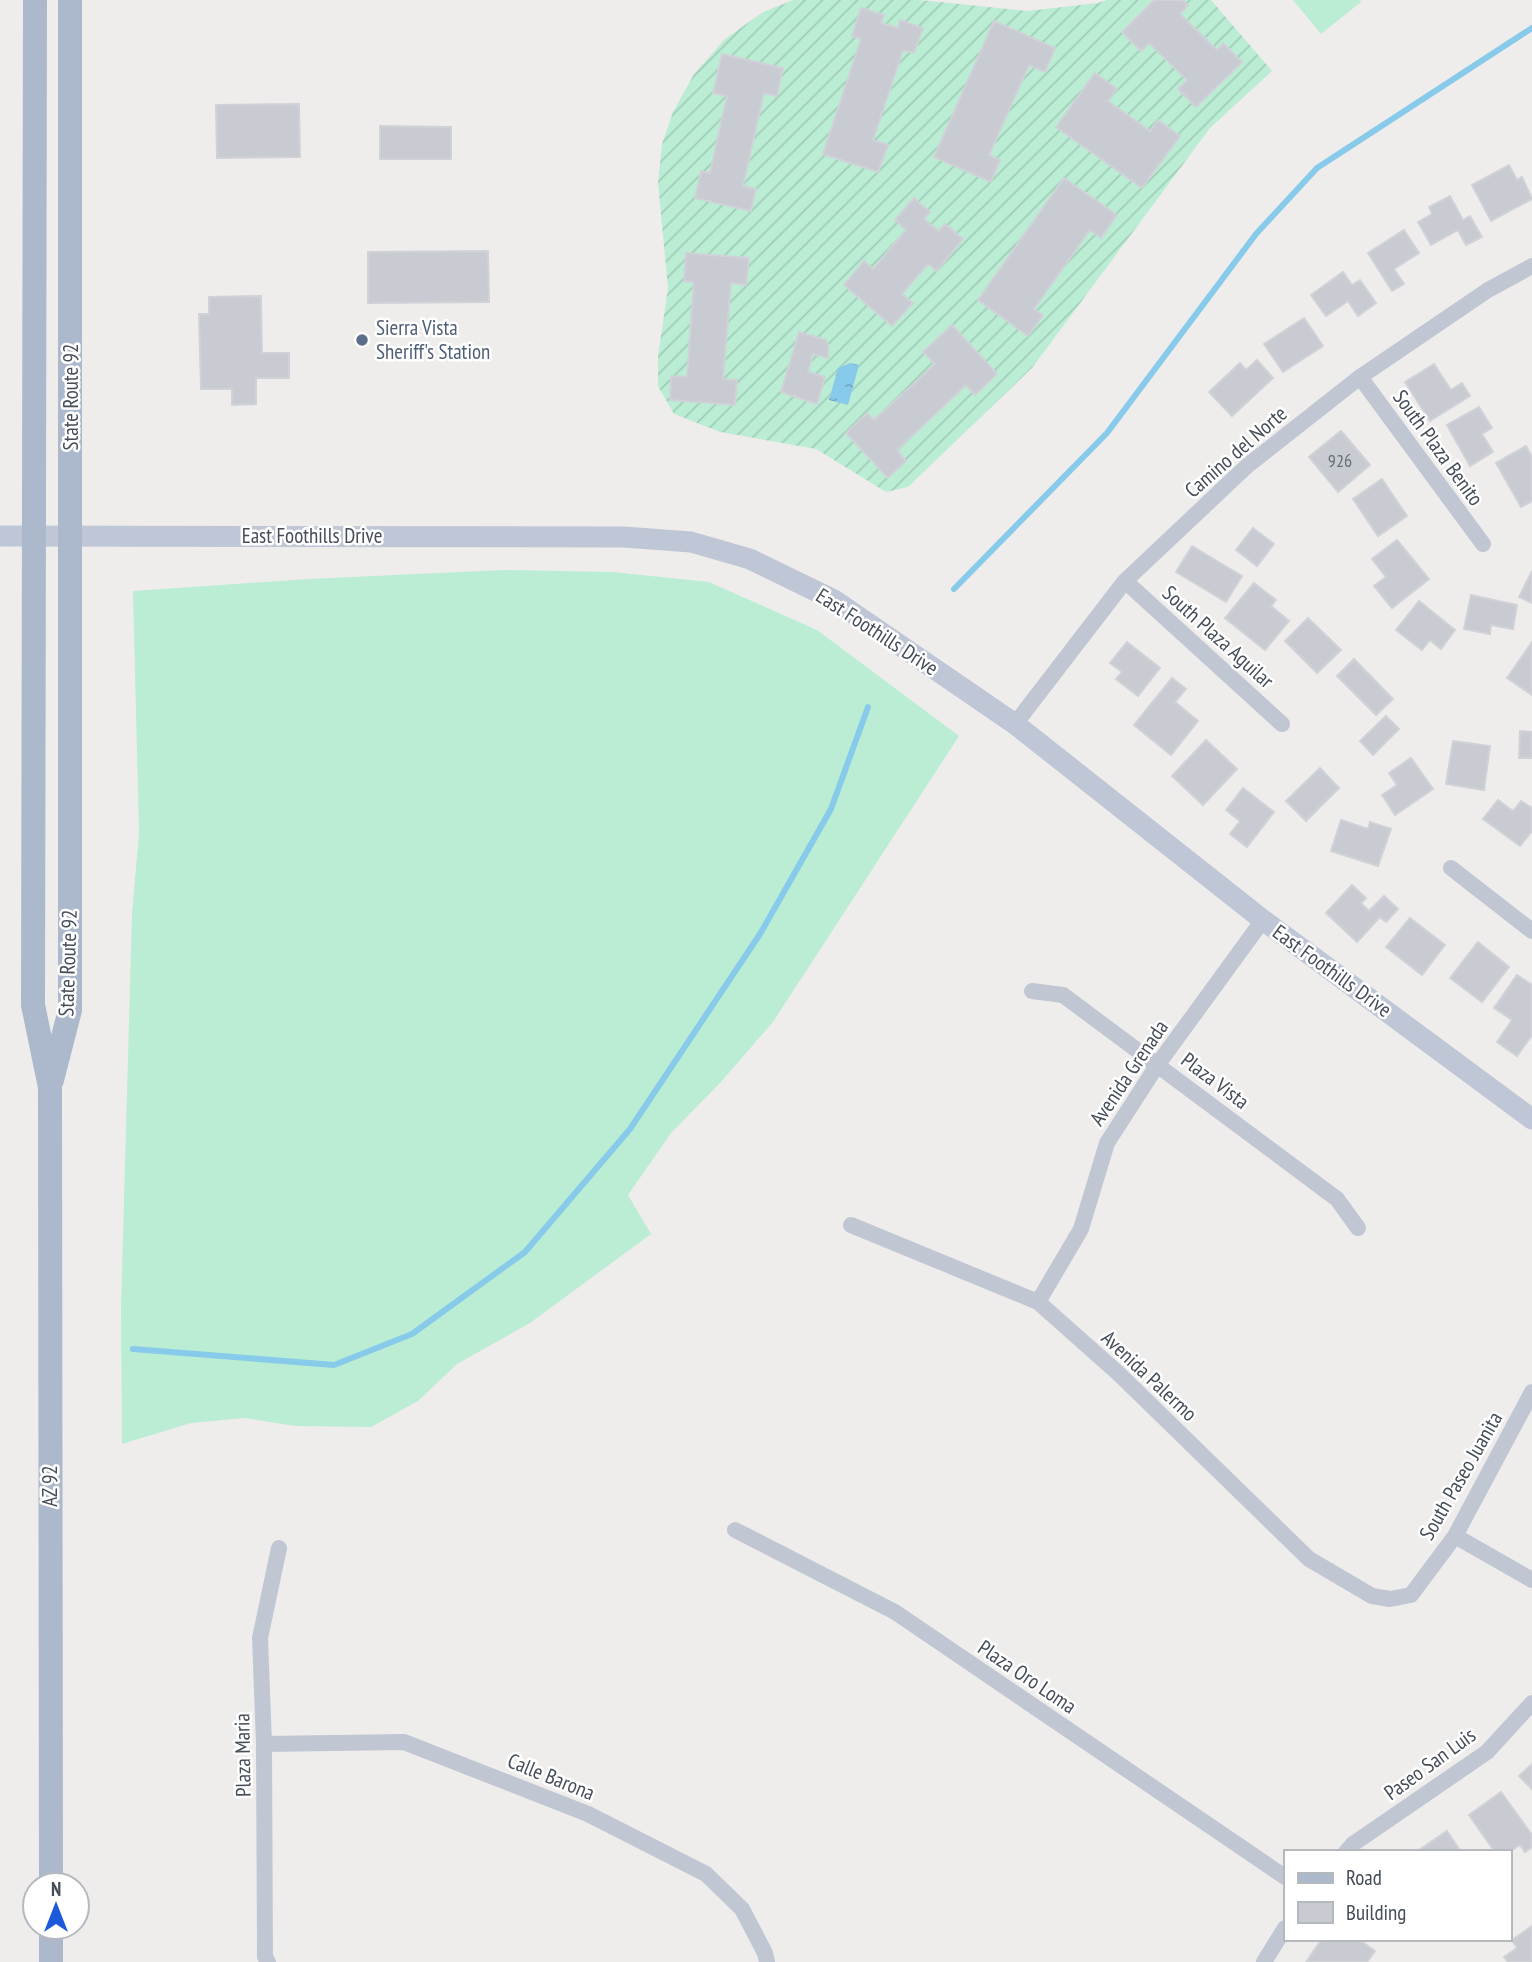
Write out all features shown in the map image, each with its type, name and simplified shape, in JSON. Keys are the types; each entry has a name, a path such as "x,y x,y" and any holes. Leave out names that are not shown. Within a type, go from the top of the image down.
{"main road":[{"name":"State Route 92","path":"35,0 33,1005 50,1087"},
{"name":"State Route 92","path":"50,1087 70,1010 71,0"},
{"name":"AZ 92","path":"50,1087 51,1871"},
{"path":"51,1941 51,1962"}],"street":[{"name":"Camino del Norte","path":"1015,724 1125,581 1247,466 1360,377 1488,290 1532,266"},
{"name":"South Plaza Benito","path":"1360,377 1483,544"},
{"name":"East Foothills Drive","path":"0,537 610,537 691,542 750,559 834,600 1015,724 1263,920 1532,1119"},
{"name":"South Plaza Aguilar","path":"1125,581 1282,724"},
{"path":"1451,868 1532,931"},
{"name":"Avenida Grenada","path":"1038,1302 1081,1229 1107,1143 1158,1064 1263,920"},
{"name":"Plaza Vista","path":"1032,991 1063,995 1158,1064 1337,1199 1358,1228"},
{"name":"Avenida Palermo","path":"851,1225 1038,1302 1118,1373 1309,1559 1372,1596 1390,1599"},
{"name":"South Paseo Juanita","path":"1390,1599 1411,1595 1455,1536 1532,1392"},
{"name":"Plaza Oro Loma","path":"735,1530 895,1612 1284,1876"},
{"path":"1455,1536 1532,1580"},
{"name":"Plaza Maria","path":"268,1962 265,1956 264,1744 260,1638 279,1548"},
{"name":"Paseo San Luis","path":"1348,1850 1487,1752 1532,1703"},
{"name":"Calle Barona","path":"264,1744 404,1742 588,1814 706,1874 742,1909 767,1962"},
{"path":"1264,1962 1284,1930"}],"green space":[{"path":"793,0 920,0 1028,11 1107,0 1211,0 1272,71 1210,128 1032,368 908,487 886,492 816,449 720,432 674,414 658,386 658,356 668,288 658,183 662,144 673,112 694,74 725,39 763,12"},
{"path":"1293,0 1360,0 1361,2 1321,34"},
{"path":"504,570 613,572 709,582 817,630 959,736 773,1022 720,1083 671,1133 628,1195 651,1234 530,1323 457,1364 418,1401 371,1427 295,1426 245,1418 191,1423 122,1444 121,1308 132,914 139,833 133,591"}],"water":[{"path":"850,363 859,365 848,405 829,400 838,368"}],"building":[{"path":"1154,0 1183,0 1188,5 1180,14 1217,50 1223,43 1242,62 1196,107 1178,89 1187,80 1149,43 1141,51 1122,32"},
{"path":"861,8 884,15 881,23 898,28 900,20 923,28 914,53 903,50 873,140 888,145 878,172 823,154 861,39 852,36"},
{"path":"994,21 1055,48 1045,72 1029,65 989,155 1000,160 991,182 934,157"},
{"path":"722,54 783,68 777,96 764,93 743,186 756,189 751,211 695,198 701,171 710,173 727,96 713,93"},
{"path":"1095,73 1117,89 1108,101 1150,131 1158,120 1180,136 1142,188 1056,127"},
{"path":"299,104 300,157 217,158 216,105"},
{"path":"380,126 451,127 451,159 380,159"},
{"path":"1509,165 1517,180 1522,177 1532,199 1491,221 1472,185"},
{"path":"1064,178 1117,215 1101,238 1090,230 1034,309 1043,315 1028,336 978,300"},
{"path":"1450,196 1463,220 1470,216 1482,237 1466,245 1458,230 1431,245 1418,222 1432,214 1429,207"},
{"path":"914,198 930,212 924,219 939,231 945,224 963,239 937,271 928,264 902,294 913,303 892,326 844,285 864,261 873,269 906,230 895,220"},
{"path":"1404,230 1419,253 1394,269 1404,284 1392,291 1368,253"},
{"path":"488,251 489,302 368,303 368,252"},
{"path":"686,253 749,258 746,285 731,283 723,379 737,380 735,405 670,400 671,376 687,377 694,282 684,281"},
{"path":"1343,272 1352,285 1360,280 1376,303 1358,316 1348,301 1326,316 1311,295"},
{"path":"261,296 262,353 289,353 289,378 256,378 256,404 232,405 232,389 201,389 199,314 209,314 209,297"},
{"path":"1304,318 1323,346 1283,372 1264,344"},
{"path":"952,325 997,374 975,395 966,385 897,450 906,461 888,478 846,433 867,413 874,420 935,364 923,352"},
{"path":"799,332 826,340 828,345 828,358 813,354 808,372 825,377 817,404 781,392"},
{"path":"1257,360 1273,378 1232,416 1209,392 1240,363 1246,370"},
{"path":"1434,364 1451,390 1462,383 1470,396 1430,421 1405,382"},
{"path":"1479,407 1492,428 1482,434 1493,452 1470,466 1447,425"},
{"path":"1341,431 1370,465 1338,492 1309,457"},
{"path":"1526,446 1532,457 1532,501 1521,507 1496,463"},
{"path":"1382,479 1407,516 1378,536 1353,499"},
{"path":"1253,528 1274,544 1257,566 1236,550"},
{"path":"1397,540 1429,579 1392,608 1374,586 1386,577 1372,559"},
{"path":"1192,546 1242,576 1226,602 1176,572"},
{"path":"1532,571 1532,603 1519,597"},
{"path":"1254,583 1276,600 1271,606 1289,621 1265,650 1225,618"},
{"path":"1471,595 1517,605 1513,629 1491,625 1490,634 1464,629"},
{"path":"1419,601 1455,630 1441,649 1430,640 1422,650 1396,630"},
{"path":"1308,618 1341,650 1317,673 1285,641"},
{"path":"1127,642 1160,668 1138,696 1116,679 1122,672 1110,663"},
{"path":"1532,642 1532,695 1507,678"},
{"path":"1354,659 1393,699 1376,715 1337,676"},
{"path":"1172,678 1186,689 1175,702 1198,721 1171,755 1134,725"},
{"path":"1386,716 1399,729 1373,755 1360,741"},
{"path":"1520,731 1532,732 1532,758 1519,758"},
{"path":"1206,740 1237,769 1203,805 1172,776"},
{"path":"1453,741 1490,746 1484,790 1446,784"},
{"path":"1411,758 1433,789 1395,815 1382,795 1397,785 1389,773"},
{"path":"1320,768 1339,788 1306,821 1286,801"},
{"path":"1243,788 1274,812 1247,847 1230,834 1240,821 1226,810"},
{"path":"1498,800 1513,811 1521,801 1532,808 1532,831 1520,846 1483,819"},
{"path":"1341,820 1368,829 1370,822 1391,829 1378,866 1331,851"},
{"path":"1352,885 1366,898 1361,903 1369,911 1384,896 1398,909 1386,922 1380,917 1357,942 1326,913"},
{"path":"1410,918 1445,945 1422,975 1386,947"},
{"path":"1478,942 1509,967 1482,1002 1450,978"},
{"path":"1517,975 1532,985 1532,1035 1517,1056 1497,1042 1512,1020 1494,1008"},
{"path":"1532,1764 1532,1789 1519,1776"},
{"path":"1501,1792 1532,1835 1532,1847 1525,1852 1520,1845 1511,1851 1494,1850 1469,1815"},
{"path":"1447,1831 1460,1850 1419,1850"},
{"path":"1532,1926 1532,1962 1508,1962 1504,1957 1517,1948 1512,1940"},
{"path":"1321,1941 1361,1941 1375,1951 1367,1962 1306,1962"}],"waterway":[{"path":"954,589 1107,433 1256,234 1317,168 1532,28"},
{"path":"133,1349 334,1365 412,1334 525,1252 630,1129 760,934 831,809 868,707"}],"place":[{"name":"Sierra Vista Sheriff's Station","path":"362,340"}]}
